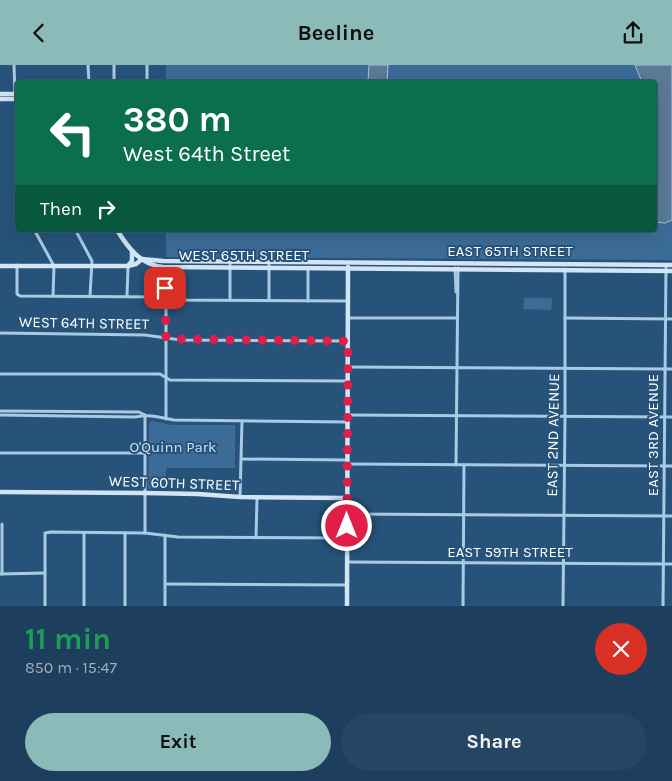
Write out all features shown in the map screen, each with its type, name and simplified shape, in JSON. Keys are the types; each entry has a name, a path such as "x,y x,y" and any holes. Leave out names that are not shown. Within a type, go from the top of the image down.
{"main road":[{"path":"0,94 15,96"},
{"path":"0,99 15,96"},
{"path":"0,265 128,266 136,264 142,259 132,251 118,232"},
{"path":"128,266 132,261 132,251"},
{"name":"WEST 65TH STREET","path":"142,259 230,265"},
{"name":"WEST 65TH STREET","path":"142,259 150,265 163,267 230,265 348,266"},
{"name":"EAST 65TH STREET","path":"348,266 457,264 666,268 672,271"},
{"name":"WEST 65TH STREET","path":"269,265 308,268 348,266"},
{"name":"EAST 65TH STREET","path":"666,268 672,265"},
{"path":"347,606 348,266"},
{"name":"EAST 65TH STREET","path":"348,266 456,269 565,267"},
{"name":"WEST 60TH STREET","path":"0,492 198,494 257,498 347,498"}],"street":[{"path":"14,65 15,80"},
{"path":"88,65 88,80"},
{"path":"114,65 114,80"},
{"path":"147,65 147,80"},
{"path":"36,233 54,265 53,296"},
{"path":"77,233 91,258 90,297"},
{"path":"456,465 457,264"},
{"path":"17,265 17,294 20,296 348,301"},
{"path":"230,265 230,300"},
{"path":"269,265 269,301"},
{"path":"128,266 128,297"},
{"path":"163,267 166,277"},
{"path":"166,419 165,298 166,277 169,267"},
{"name":"EAST 2ND AVENUE","path":"563,606 566,418 565,267"},
{"path":"308,268 308,301"},
{"name":"EAST 3RD AVENUE","path":"662,606 666,268"},
{"path":"348,318 456,318"},
{"path":"565,318 672,319"},
{"name":"WEST 64TH STREET","path":"0,333 145,335 181,340 348,341"},
{"path":"348,367 672,369"},
{"path":"0,374 160,375 170,380 348,381"},
{"path":"0,411 139,412 145,415"},
{"path":"0,415 135,417 157,415 166,419 348,422"},
{"path":"144,533 145,415"},
{"path":"348,415 566,418 672,417"},
{"path":"240,497 242,421"},
{"path":"0,453 145,453"},
{"path":"242,459 456,465 672,466"},
{"path":"463,606 464,465"},
{"path":"256,538 257,498"},
{"path":"347,514 672,516"},
{"path":"2,524 1,574 45,573"},
{"path":"45,606 45,533 144,533 178,537 347,538"},
{"path":"84,533 84,606"},
{"path":"125,533 125,606"},
{"path":"165,535 165,606"},
{"name":"EAST 59TH STREET","path":"347,563 672,564"},
{"path":"165,584 347,585"}],"green space":[{"path":"166,65 672,65 672,260 166,257 166,232 657,232 657,80 166,80"},
{"path":"524,298 552,298 551,310 523,309"},
{"name":"O'Quinn Park","path":"152,421 172,425 235,425 235,468 166,468 166,488 148,489 149,423"}],"shaded area":[{"path":"369,65 388,65 387,80 368,80"},
{"path":"635,65 672,65 672,220 665,223 657,222 657,80 641,80"}],"route":[{"path":"165,288 166,337 171,339 348,341 347,526"}]}
